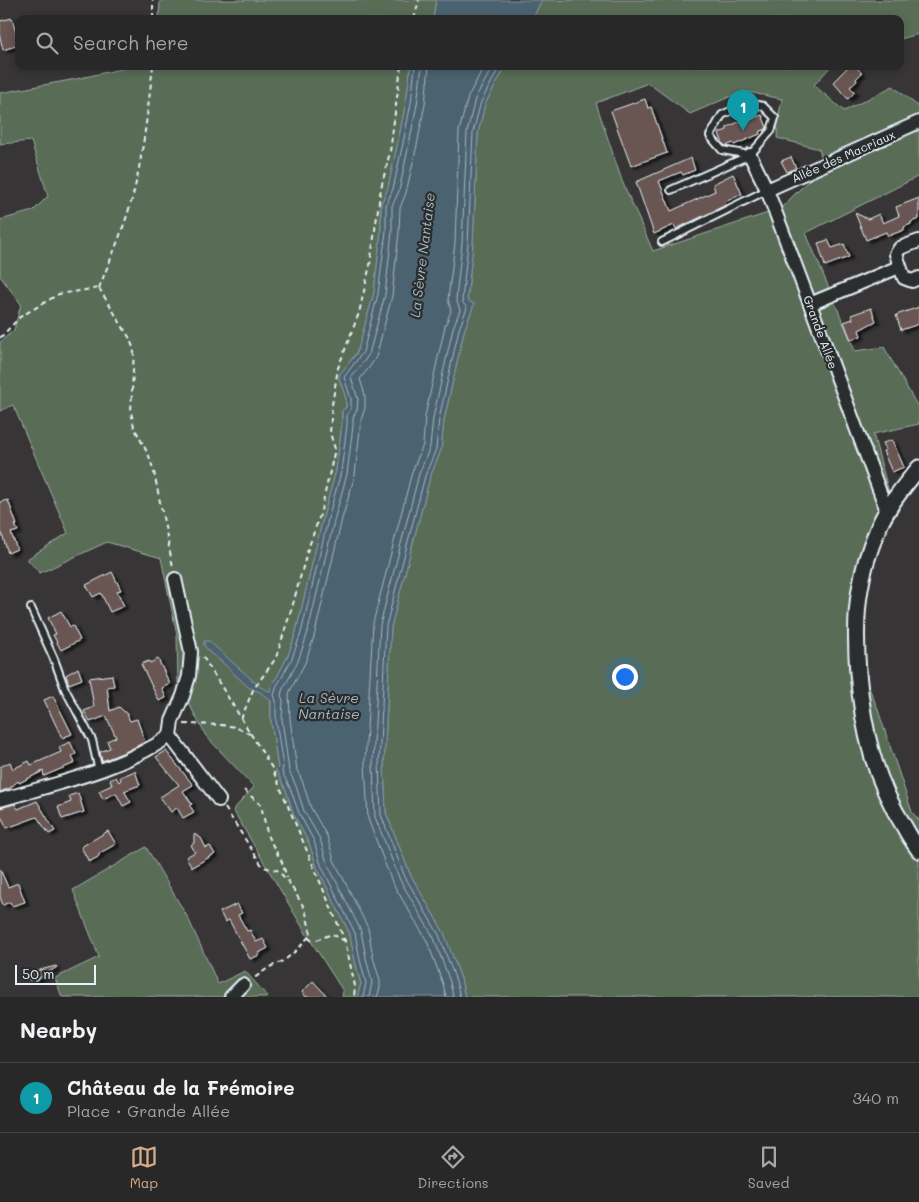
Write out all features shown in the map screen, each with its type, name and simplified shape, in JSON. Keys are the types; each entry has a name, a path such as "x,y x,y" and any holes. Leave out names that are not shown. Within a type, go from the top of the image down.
{"street":[{"name":"Allée des Macriaux","path":"766,190 919,122"},
{"name":"Grande Allée","path":"750,155 766,190 810,304 887,511"},
{"path":"919,241 900,248 896,254 904,278 912,281 919,278"},
{"path":"810,304 899,267"},
{"path":"919,468 887,511 877,531 866,562 859,590 856,652 865,731 874,763 884,790 897,816 919,850"},
{"path":"175,579 191,652 189,676 172,721 170,736 219,800"},
{"path":"0,800 99,771 152,748 170,736"},
{"path":"231,997 243,986"}],"lane":[{"path":"671,190 750,155 771,131 775,118 763,106 747,103 722,115 710,136 722,150 750,155"},
{"path":"662,242 766,190"},
{"path":"31,608 65,689 92,740 99,771"}],"path":[{"path":"153,0 153,15"},
{"path":"415,15 419,0"},
{"path":"98,288 120,236 135,188 145,132 153,70"},
{"path":"241,719 253,690 276,658 307,552 320,515 335,450 330,434 332,405 338,368 359,313 370,265 381,188 390,152 400,70"},
{"path":"0,338 20,317 59,294 98,288"},
{"path":"98,288 129,338 134,350 131,411 134,427 149,456 154,472 175,579"},
{"path":"202,656 272,768 345,941 355,986 354,997"},
{"path":"179,723 222,724 235,727 252,735"},
{"path":"244,790 261,805 268,837 282,862 288,881"},
{"path":"219,800 263,867 277,870 288,881 305,909 311,934 285,960 268,968 243,986"},
{"path":"308,938 314,940 332,934 345,941"}],"green space":[{"path":"160,0 436,0 434,15 159,15"},
{"path":"542,0 919,0 919,34 904,38 904,15 534,15"},
{"path":"116,70 410,70 406,102 388,188 381,204 381,231 374,293 358,350 339,378 346,398 346,408 342,411 336,471 296,632 288,656 273,682 271,693 271,720 278,768 276,770 286,790 294,815 309,843 317,867 350,934 361,984 358,997 342,997 343,991 307,935 233,810 254,787 206,736 178,683 177,635 161,558 107,542 40,573 27,559 68,533 13,405 0,411 0,342 14,330 21,304 0,276 0,220 33,211 48,196 31,141 0,144 0,93"},
{"path":"504,70 827,70 814,85 844,111 893,86 919,107 919,176 806,233 855,351 884,347 919,409 919,424 873,434 888,489 899,510 879,541 865,598 863,673 877,707 912,812 919,820 919,997 465,997 461,979 444,933 410,874 386,813 384,764 391,627 430,477 441,450 444,420 464,331 474,304 467,301 473,244 478,133 485,104","holes":["648,83 690,114 743,91 782,99 777,138 819,149 824,165 780,209 653,251 622,181 596,103"]},
{"path":"146,847 188,918 218,984 245,971 268,997 62,997 55,978 99,957 73,890"}],"water":[{"path":"436,0 542,0 534,15 434,15"},
{"name":"La Sèvre Nantaise","path":"410,70 504,70 485,104 478,133 473,244 467,300 474,304 464,331 444,420 441,450 430,477 391,627 384,764 386,813 410,874 444,933 461,979 465,997 358,997 361,984 350,934 317,867 309,843 294,815 286,790 276,770 278,768 271,720 271,701 260,692 248,687 210,653 204,645 204,641 209,641 260,687 271,692 270,689 273,682 288,656 296,632 336,471 342,410 346,408 346,398 339,378 340,374 357,353 374,293 381,231 381,204 388,188 406,102"}],"building":[{"path":"12,18 15,30 15,46 3,50 0,37 0,21"},
{"path":"845,70 859,70 862,73 850,87 855,92 848,99 833,82"},
{"path":"645,99 648,108 651,107 667,153 631,166 611,111"},
{"path":"762,115 767,127 759,132 760,134 734,145 733,143 726,146 723,144 719,133 727,130 727,127 753,116 753,118"},
{"path":"791,157 796,168 787,172 781,161"},
{"path":"691,158 695,170 683,175 681,172 659,181 671,211 715,191 713,184 733,174 742,194 725,202 726,205 676,229 674,225 654,234 636,182"},
{"path":"919,198 919,219 904,227 904,230 888,236 886,232 866,240 855,213 868,219 879,214 883,223 899,216 896,207"},
{"path":"828,240 832,248 844,244 849,257 825,266 818,243"},
{"path":"919,307 919,324 901,330 896,315"},
{"path":"871,308 876,321 859,330 861,336 851,340 844,322 853,319 851,315"},
{"path":"892,440 904,467 892,472 883,451 886,450 883,443"},
{"path":"8,500 18,531 11,533 17,549 8,553 0,528 0,502"},
{"path":"112,572 121,590 117,591 124,606 110,612 101,593 93,597 86,585"},
{"path":"61,611 70,627 73,626 80,640 61,650 53,635 56,634 48,618"},
{"path":"158,659 170,684 162,688 166,698 159,701 141,664 149,661 150,663"},
{"path":"78,668 82,679 69,684 66,675"},
{"path":"112,675 114,686 107,687 110,711 119,707 127,714 130,721 137,719 145,742 102,761 100,752 110,748 107,741 116,737 106,716 90,722 84,711 94,707 89,678"},
{"path":"53,696 72,734 62,738 44,700"},
{"path":"70,742 76,754 72,756 75,763 44,776 43,771 19,783 18,781 10,788 0,792 0,767 10,762 13,769 29,761 31,765 61,752 59,747"},
{"path":"166,751 193,785 183,791 192,804 190,806 194,812 183,818 177,808 171,812 160,797 179,785 156,757"},
{"path":"135,771 140,785 124,791 131,802 123,806 116,793 103,799 99,791 112,785 110,780 116,777 119,782 121,780 120,777"},
{"path":"78,793 84,812 62,819 58,807 71,802 69,796"},
{"path":"37,801 55,831 49,834 37,817 7,828 2,818 0,818 0,808 15,804 18,809"},
{"path":"108,831 116,844 89,862 81,847"},
{"path":"194,834 201,838 206,848 210,846 215,854 192,867 186,857 195,852 191,845 194,843"},
{"path":"0,869 8,887 18,883 25,902 12,906 10,902 3,905 0,897"},
{"path":"237,904 242,913 238,915 247,931 250,930 256,942 263,939 268,948 259,953 260,955 250,959 229,920 225,922 220,912"},
{"path":"56,966 36,980 29,980 28,973"},
{"path":"313,981 328,997 306,997 302,992"}],"place":[{"name":"Château de la Frémoire","path":"743,131"}]}
